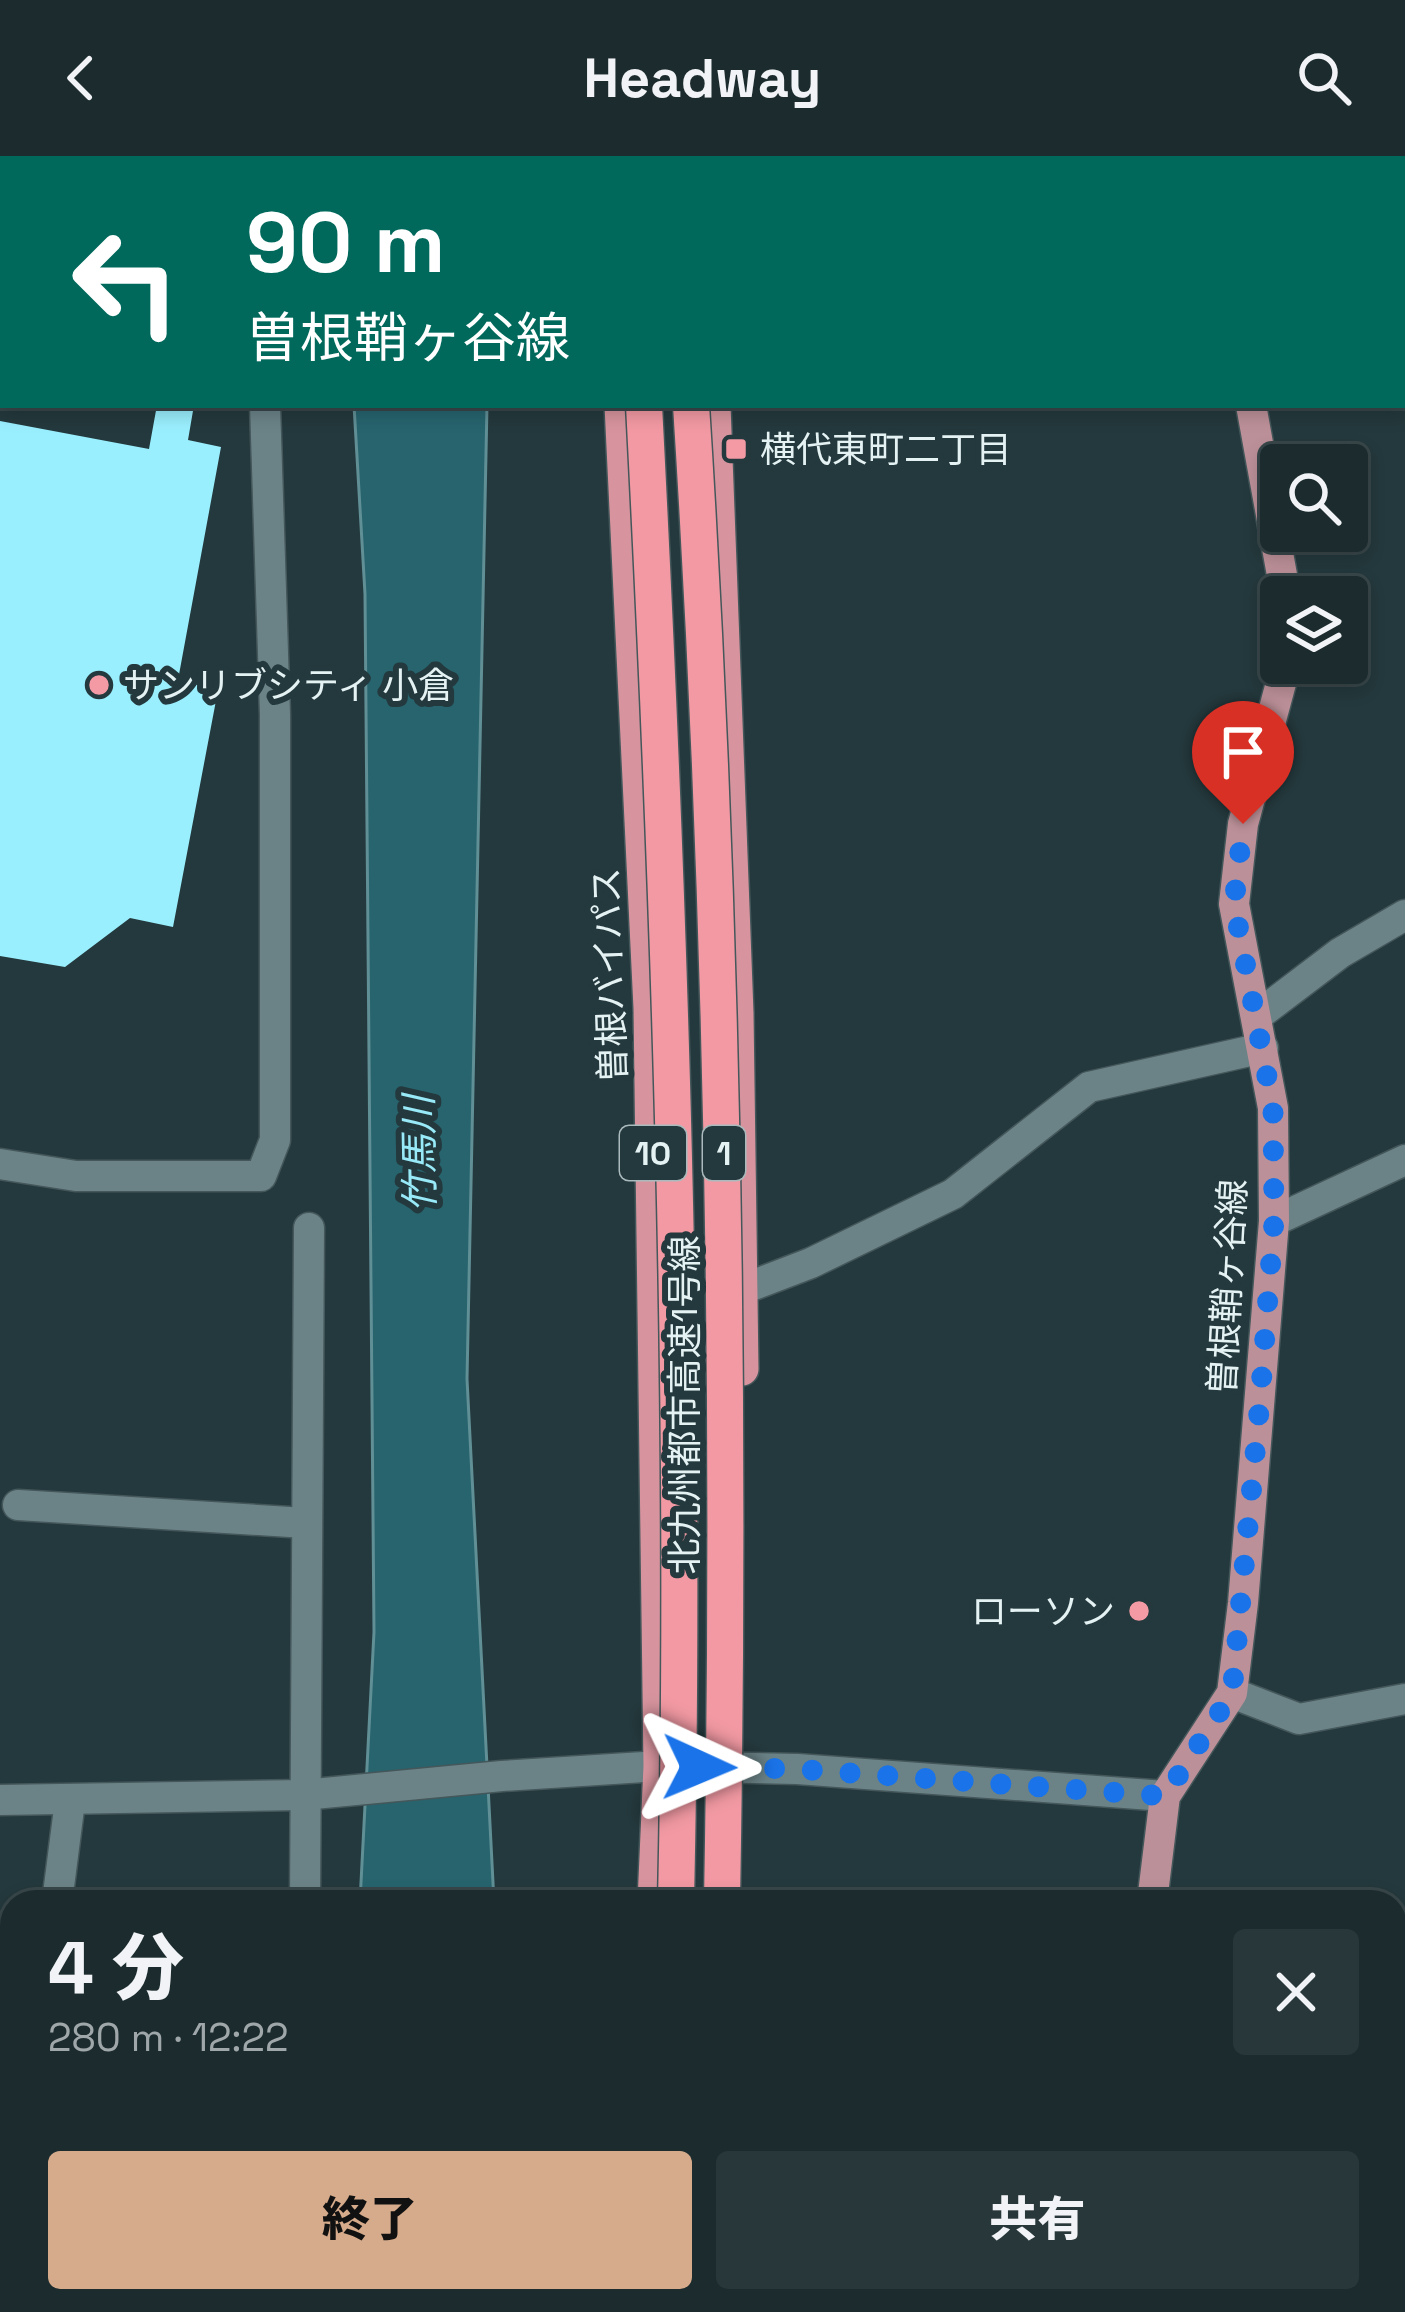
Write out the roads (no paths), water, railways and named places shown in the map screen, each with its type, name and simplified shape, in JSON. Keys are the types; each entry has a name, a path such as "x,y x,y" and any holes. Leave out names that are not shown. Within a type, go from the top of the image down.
{"highway":[{"name":"曽根バイパス","path":"621,408 650,1008 660,1766 655,1890"},
{"name":"北九州都市高速1号線","path":"644,408 677,1258 681,1678 676,1890"},
{"name":"北九州都市高速1号線","path":"691,408 708,674 721,1009 727,1306 722,1890"},
{"name":"10","path":"714,408 743,1289 740,1890"}],"main road":[{"path":"1252,408 1282,576"},
{"name":"曽根鞘ヶ谷線","path":"1153,1890 1165,1796 1232,1693 1243,1603 1274,1221 1273,1108 1234,904 1243,824 1281,684"}],"street":[{"path":"0,1164 76,1176 261,1176 275,1140 275,715 265,408"},
{"path":"1257,1016 1340,953 1405,915"},
{"path":"743,1289 811,1263 953,1195 1088,1087 1263,1048"},
{"path":"1274,1221 1405,1160"},
{"path":"305,1890 309,1228"},
{"path":"18,1504 306,1523"},
{"path":"1232,1693 1300,1719 1393,1701 1405,1726"},
{"path":"0,1799 343,1793 660,1766 1165,1796"},
{"path":"59,1890 70,1801"}],"water":[{"name":"竹馬川","path":"354,408 487,408 467,1379 493,1890 361,1890 374,1632 365,594"}],"place":[{"name":"横代東町二丁目","path":"736,449"},
{"name":"サンリブシティ 小倉","path":"99,685"},
{"name":"ローソン","path":"1139,1611"}]}
